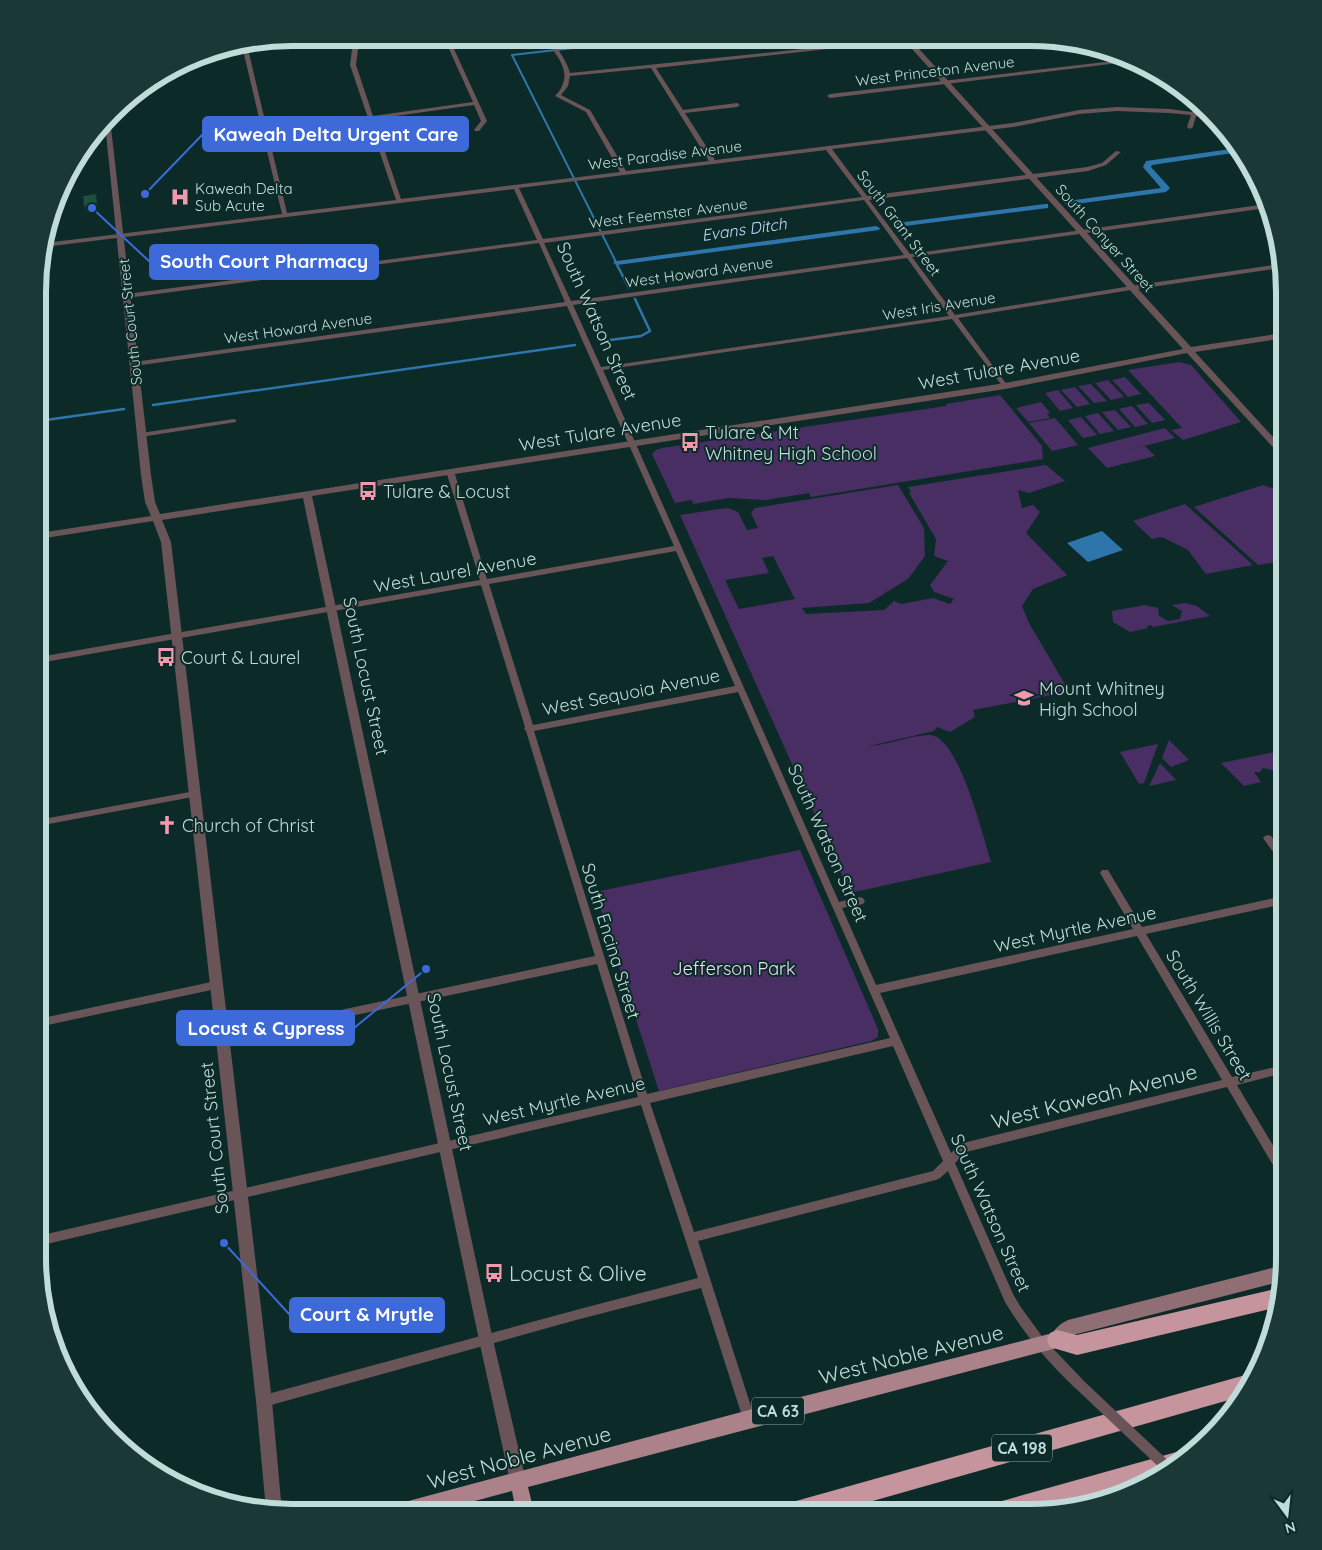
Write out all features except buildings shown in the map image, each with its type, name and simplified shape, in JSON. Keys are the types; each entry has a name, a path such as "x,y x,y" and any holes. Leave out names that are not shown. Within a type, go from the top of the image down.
{"highway":[{"name":"CA 63","path":"1048,1342 1077,1345 1272,1299"},
{"name":"CA 198","path":"824,1504 1239,1387"},
{"path":"1030,1504 1159,1467"}],"main road":[{"name":"West Noble Avenue","path":"431,1504 1048,1342 1068,1328 1275,1275"},
{"name":"South Locust Street","path":"518,1481 523,1504"}],"street":[{"path":"354,46 353,65 399,202"},
{"path":"451,46 484,121 477,130"},
{"path":"552,46 560,57 568,75 566,85 558,96 588,111 624,173"},
{"path":"568,75 752,55 808,52 858,46"},
{"name":"South Conyer Street","path":"914,46 1080,232 1276,445"},
{"path":"245,51 285,216"},
{"name":"West Princeton Avenue","path":"830,96 1116,62"},
{"path":"652,66 713,162"},
{"path":"372,118 476,103"},
{"path":"681,112 737,105"},
{"name":"West Paradise Avenue","path":"51,244 986,128 1099,110 1140,109 1200,115"},
{"path":"1190,127 1195,110"},
{"name":"South Court Street","path":"109,128 141,435 150,502 166,542 264,1401 273,1503"},
{"name":"South Grant Street","path":"828,148 1005,386"},
{"name":"West Feemster Avenue","path":"127,296 866,200 1088,169 1104,164 1118,152"},
{"name":"South Watson Street","path":"516,187 600,369 1009,1298 1021,1321 1048,1342 1078,1383 1163,1464"},
{"name":"West Howard Avenue","path":"134,364 1261,207"},
{"name":"West Iris Avenue","path":"600,369 954,317 1274,267"},
{"name":"West Tulare Avenue","path":"46,535 1005,386 1189,350 1276,336"},
{"path":"141,435 234,421"},
{"name":"South Encina Street","path":"450,471 528,729 644,1100 749,1419"},
{"name":"South Locust Street","path":"307,493 486,1340 518,1481"},
{"name":"West Laurel Avenue","path":"46,659 679,548"},
{"name":"West Sequoia Avenue","path":"528,729 741,688"},
{"path":"46,822 195,794"},
{"path":"1268,838 1276,850"},
{"name":"South Willis Street","path":"1105,873 1276,1161"},
{"path":"836,906 860,901"},
{"name":"West Myrtle Avenue","path":"874,990 1276,902"},
{"path":"223,1039 600,959"},
{"path":"46,1021 216,985"},
{"name":"West Myrtle Avenue","path":"46,1239 896,1041"},
{"name":"West Kaweah Avenue","path":"691,1238 936,1175 963,1148 1276,1072"},
{"path":"264,1401 704,1282"}],"green space":[{"path":"1179,362 1191,365 1241,422 1183,440 1171,430 1182,428 1128,370"},
{"path":"1125,377 1141,394 1128,397 1112,380"},
{"path":"1108,380 1124,397 1111,400 1095,383"},
{"path":"1091,384 1107,401 1094,403 1078,386"},
{"path":"1075,387 1090,404 1077,407 1061,390"},
{"path":"1058,390 1073,408 1060,411 1045,393"},
{"path":"1000,395 1042,446 1043,459 811,497 809,493 766,500 729,498 693,504 692,500 675,503 652,454 662,448 946,406 946,404"},
{"path":"1041,402 1050,413 1047,414 1050,418 1028,422 1016,408"},
{"path":"1149,403 1165,420 1152,423 1136,405"},
{"path":"1132,406 1148,424 1135,427 1119,409"},
{"path":"1115,410 1131,427 1118,430 1102,412"},
{"path":"1098,413 1114,431 1100,434 1085,416"},
{"path":"1081,417 1097,435 1083,438 1068,420"},
{"path":"1055,418 1078,445 1052,451 1029,423"},
{"path":"1165,428 1175,438 1121,452 1145,446 1155,456 1107,468 1088,448"},
{"path":"1046,465 1065,481 1029,493 1018,490 1022,508 1033,505 1040,512 1026,533 1067,575 1033,589 1022,606 1029,623 1066,686 1062,693 973,710 975,717 950,732 937,727 934,731 869,746 923,735 930,735 941,740 951,752 960,769 976,811 991,862 850,893 680,515 728,508 738,512 747,530 758,528 751,513 755,508 898,485 924,528 925,556 908,579 869,603 802,608 806,614 884,610 894,601 901,604 933,598 950,604 954,599 934,592 930,585 948,561 934,556 936,539 909,493 911,492 908,487","holes":["773,556 795,599 739,609 725,580 769,573 762,558"]},
{"path":"1263,485 1276,489 1276,562 1258,565 1194,507"},
{"path":"1185,504 1253,565 1206,574 1188,550 1162,537 1152,539 1133,521"},
{"path":"1185,603 1197,606 1210,616 1153,627 1151,625 1147,626 1148,628 1130,632 1113,622 1112,611 1145,605 1158,608 1159,616 1168,621 1180,619 1182,611 1172,605"},
{"path":"1169,740 1189,760 1171,767 1162,758"},
{"path":"1158,744 1144,783 1139,784 1120,752"},
{"path":"1276,752 1276,771 1263,768 1260,772 1254,772 1261,782 1244,786 1221,763"},
{"path":"1160,763 1176,780 1149,786"},
{"name":"Jefferson Park","path":"800,850 878,1029 878,1037 871,1041 659,1091 595,892"}],"water":[{"path":"1102,531 1123,550 1088,562 1067,543"}],"waterway":[{"path":"591,46 512,55 616,262"},
{"name":"Evans Ditch","path":"1068,203 1163,190 1166,188 1147,167 1149,163 1231,151"},
{"name":"Evans Ditch","path":"897,225 1045,206"},
{"name":"Evans Ditch","path":"617,263 876,228"},
{"path":"615,261 629,288"},
{"path":"602,341 641,336 650,331 635,299"},
{"path":"153,405 575,345"},
{"path":"46,420 124,409"}],"place":[{"name":"Kaweah Delta Urgent Care","path":"145,194"},
{"name":"Kaweah Delta Sub Acute","path":"180,197"},
{"name":"South Court Pharmacy","path":"92,208"},
{"name":"Tulare & Mt Whitney High School","path":"690,442"},
{"name":"Tulare & Locust","path":"368,491"},
{"name":"Court & Laurel","path":"166,657"},
{"name":"Mount Whitney High School","path":"1024,698"},
{"name":"Church of Christ","path":"167,825"},
{"name":"Locust & Cypress","path":"426,969"},
{"name":"Court & Mrytle","path":"224,1243"},
{"name":"Locust & Olive","path":"494,1273"}]}
